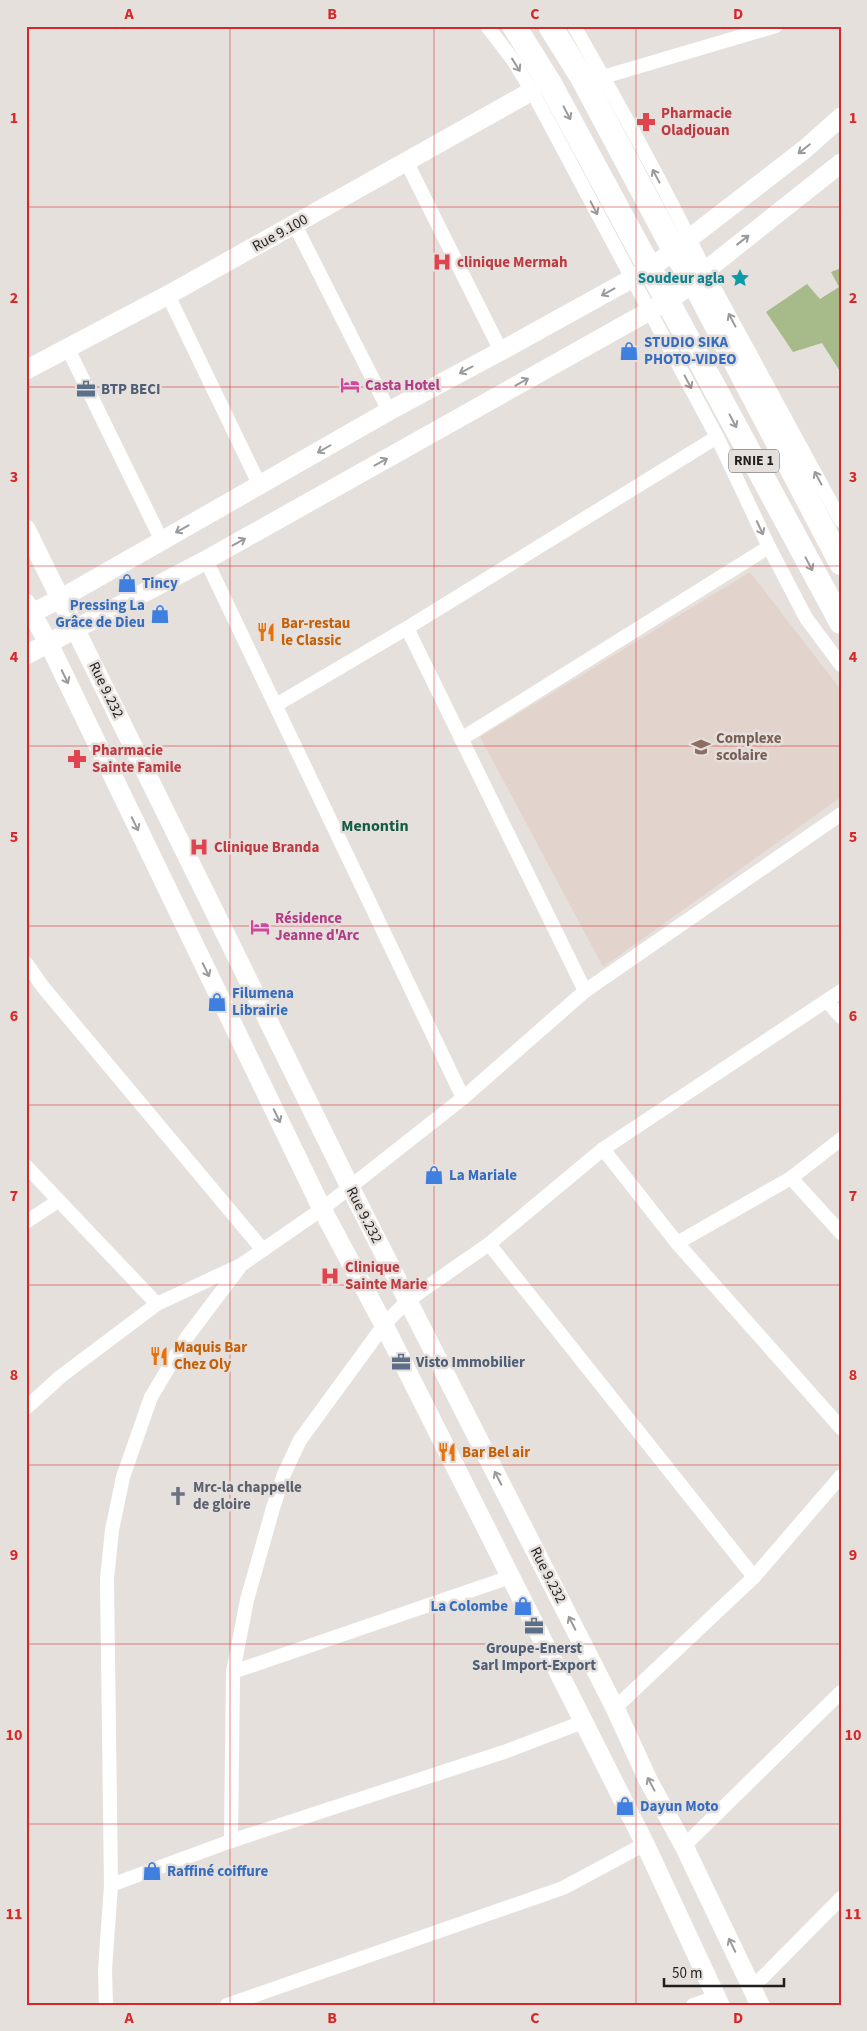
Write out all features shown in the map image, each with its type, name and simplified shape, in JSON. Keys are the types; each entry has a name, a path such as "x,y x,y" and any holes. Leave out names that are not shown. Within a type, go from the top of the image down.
{"highway":[{"name":"RNIE 1","path":"514,26 550,82 641,273 659,306 841,622"},
{"name":"RNIE 1","path":"550,26 682,244 841,563"}],"street":[{"path":"487,26 513,60 641,273"},
{"path":"574,26 603,77 682,244"},
{"path":"603,77 776,26"},
{"name":"Rue 9.100","path":"26,370 295,225 532,91"},
{"path":"693,2005 718,2001 645,1844 384,1325 322,1209 49,644 28,610 60,598 389,411 641,273 682,244 805,149 841,117"},
{"path":"26,655 206,560 659,306 699,277 841,162"},
{"path":"406,163 501,351"},
{"path":"295,225 389,411"},
{"path":"699,277 841,521"},
{"path":"168,295 260,486"},
{"path":"659,306 769,548 806,618 841,665"},
{"path":"67,347 162,541"},
{"path":"276,705 407,628 717,436"},
{"name":"Rue 9.232","path":"26,529 350,1187 615,1708 648,1780 684,1846 756,1997"},
{"path":"461,739 769,548"},
{"path":"206,560 464,1098"},
{"path":"407,628 585,991"},
{"path":"26,1408 60,1377 157,1304 242,1265 322,1209 464,1098 585,991 841,814"},
{"path":"26,964 55,1002 263,1250"},
{"path":"231,1841 233,1672 247,1600 284,1474 300,1440 384,1325 407,1301 489,1244 603,1149 841,991"},
{"path":"827,1001 841,1017"},
{"path":"677,1243 791,1178 841,1138"},
{"path":"603,1149 677,1243 841,1428"},
{"path":"26,1166 157,1304"},
{"path":"791,1178 841,1233"},
{"path":"26,1222 58,1201"},
{"path":"489,1244 754,1577"},
{"path":"106,2005 105,1970 111,1885 107,1579 112,1530 123,1477 151,1397 187,1337 242,1265"},
{"path":"615,1708 754,1577 841,1476"},
{"path":"233,1672 510,1577"},
{"path":"684,1846 841,1692"},
{"path":"111,1885 231,1841 504,1752 583,1722"},
{"path":"227,2005 564,1888 645,1844"},
{"path":"756,1997 841,1898"}],"shaded area":[{"path":"750,572 841,690 841,797 603,967 480,737"}],"green space":[{"path":"841,268 841,373 822,343 793,352 766,312 807,284 820,299 839,287 831,272"}],"place":[{"name":"Pharmacie Oladjouan","path":"646,122"},
{"name":"clinique Mermah","path":"442,262"},
{"name":"Soudeur agla","path":"740,278"},
{"name":"STUDIO SIKA PHOTO-VIDEO","path":"629,351"},
{"name":"Casta Hotel","path":"350,385"},
{"name":"BTP BECI","path":"86,389"},
{"name":"Tincy","path":"127,583"},
{"name":"Pressing La Grâce de Dieu","path":"160,614"},
{"name":"Bar-restau le Classic","path":"266,632"},
{"name":"Complexe scolaire","path":"701,747"},
{"name":"Pharmacie Sainte Famile","path":"77,759"},
{"name":"Clinique Branda","path":"199,847"},
{"name":"Résidence Jeanne d'Arc","path":"260,927"},
{"name":"Filumena Librairie","path":"217,1002"},
{"name":"La Mariale","path":"434,1175"},
{"name":"Clinique Sainte Marie","path":"330,1276"},
{"name":"Maquis Bar Chez Oly","path":"159,1356"},
{"name":"Visto Immobilier","path":"401,1362"},
{"name":"Bar Bel air","path":"447,1452"},
{"name":"Mrc-la chappelle de gloire","path":"178,1496"},
{"name":"La Colombe","path":"523,1606"},
{"name":"Groupe-Enerst Sarl Import-Export","path":"534,1626"},
{"name":"Dayun Moto","path":"625,1806"},
{"name":"Raffiné coiffure","path":"152,1871"}],"district":[{"name":"Menontin","path":"375,826"}]}
